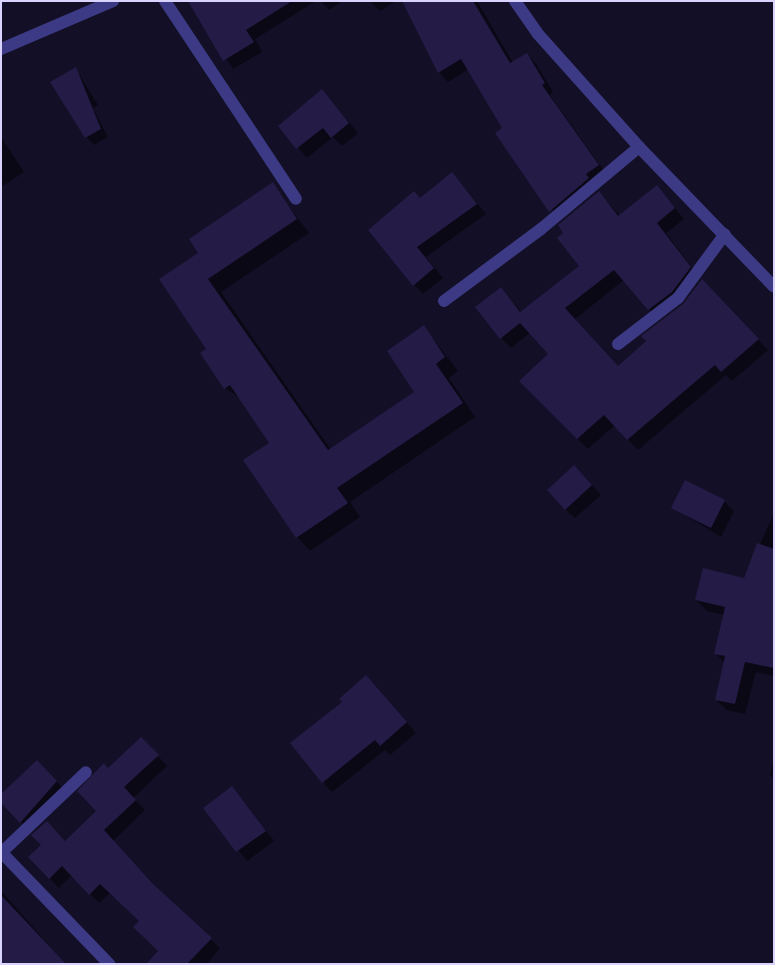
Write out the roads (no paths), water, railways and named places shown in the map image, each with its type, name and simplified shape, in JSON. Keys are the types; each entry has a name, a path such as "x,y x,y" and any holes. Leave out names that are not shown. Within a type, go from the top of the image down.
{"street":[{"path":"1,50 113,1"},
{"path":"165,1 296,199"},
{"path":"515,1 538,34 639,147 725,234 774,287"},
{"path":"444,301 541,229 639,147"},
{"path":"618,344 678,298 725,234"},
{"path":"86,772 1,853 109,964"}]}
